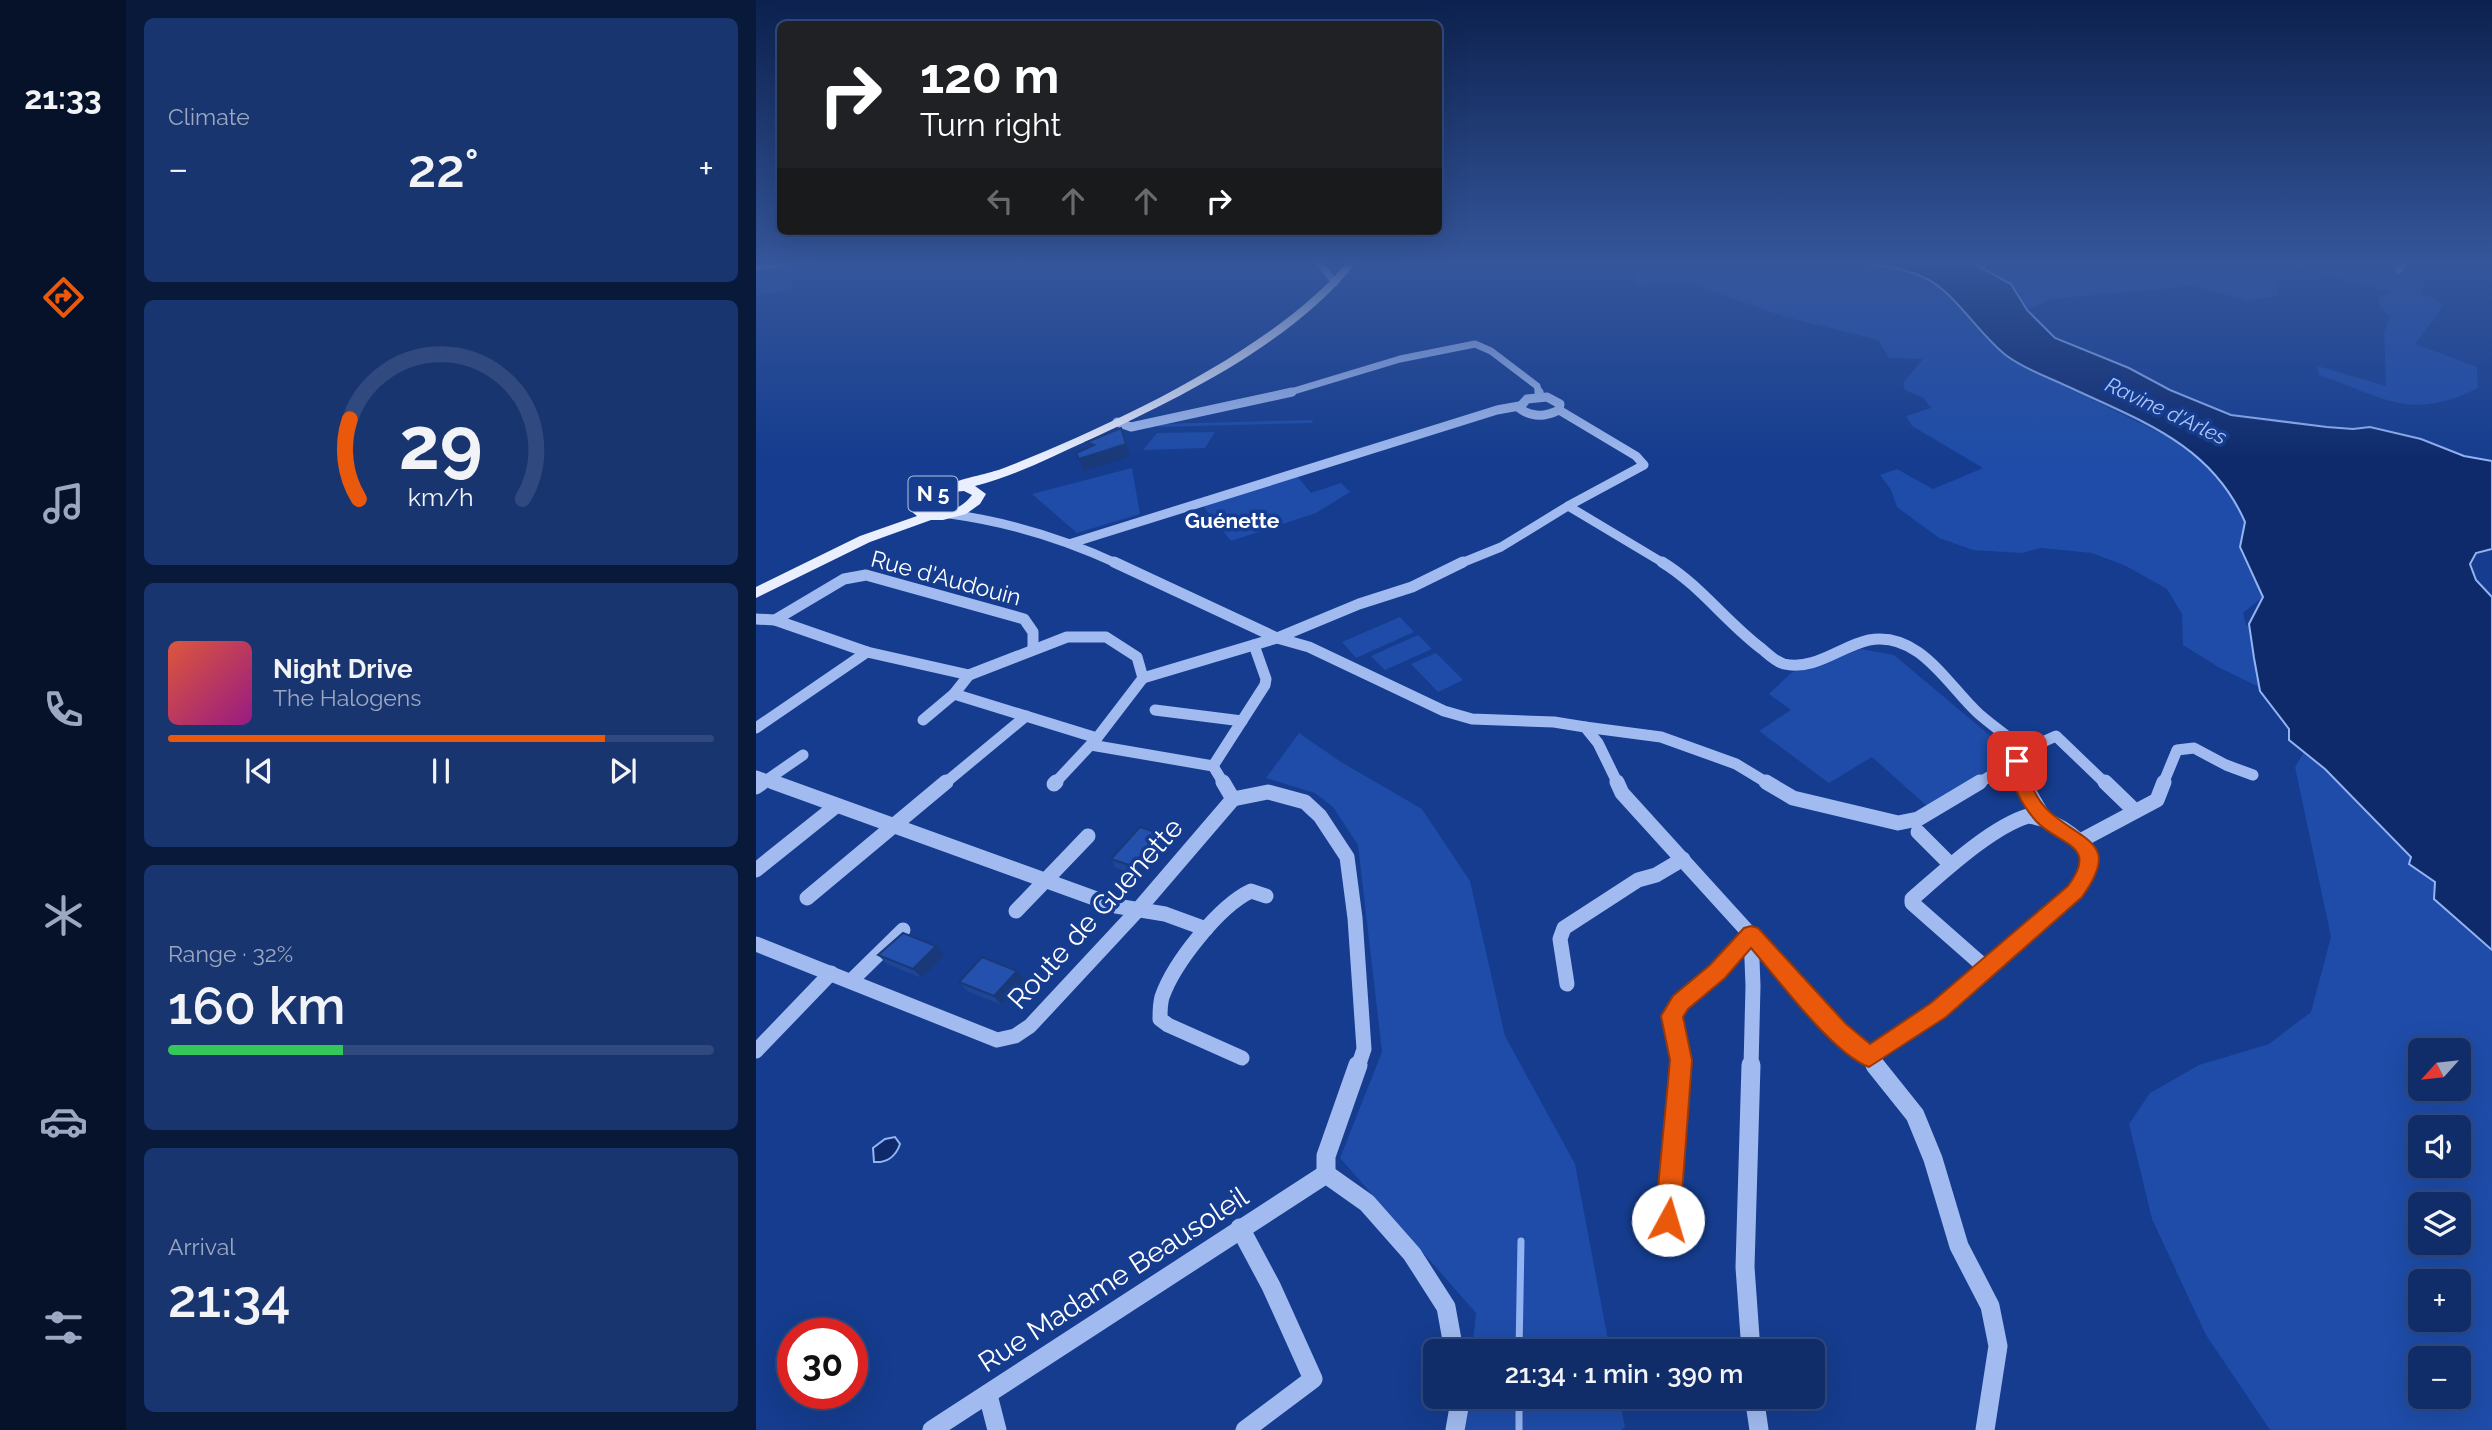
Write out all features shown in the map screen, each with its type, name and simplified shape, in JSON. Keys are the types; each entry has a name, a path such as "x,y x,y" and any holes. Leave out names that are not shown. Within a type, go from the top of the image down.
{"main road":[{"name":"N 5","path":"756,593 905,517 938,492 1011,471 1167,399 1231,362 1277,327"},
{"name":"N 5","path":"865,539 929,516 950,514 977,499 1011,471"},
{"name":"N 5","path":"957,487 973,488 977,499"},
{"name":"N 5","path":"919,505 918,511 929,516"}],"street":[{"path":"1117,422 1131,426 1186,415 1300,390 1400,359 1475,344 1491,351 1537,386 1540,397"},
{"path":"1072,543 1497,410 1520,406 1527,399 1540,397 1557,401 1559,410"},
{"path":"1520,406 1525,414 1536,416 1550,415 1559,410"},
{"path":"1054,784 1094,741 1143,678 1277,638 1359,604 1412,587 1501,547 1567,506 1644,465 1628,451 1559,410"},
{"path":"977,499 993,520"},
{"path":"1567,506 1681,573 1746,637 1783,664 1805,665 1870,640 1892,641 1916,650 1940,671 2021,755"},
{"path":"950,514 993,520 1072,543 1277,638 1309,648 1444,711 1472,719 1554,722 1661,737 1736,764 1793,798 1898,823 1918,819 2056,736 2135,811"},
{"name":"Rue d'Audouin","path":"775,620 844,579 866,575 1024,619 1032,626 1035,636 1033,648"},
{"path":"756,619 775,620 867,652 968,675"},
{"path":"923,720 954,694 968,675 1067,637 1106,637 1137,657 1143,678"},
{"path":"1213,766 1266,679 1254,645"},
{"path":"756,728 867,652"},
{"path":"954,694 1094,741 1213,766 1233,799 1268,792 1305,802 1320,816 1347,857 1355,918 1364,1049 1326,1156 1326,1174 1367,1203 1412,1254 1446,1307 1452,1339"},
{"path":"1155,710 1242,721"},
{"path":"807,898 1026,716"},
{"path":"1585,727 1598,743 1622,793 1838,1031 1869,1057 1915,1115 1933,1159 1959,1246 1990,1306 1998,1346 1985,1430"},
{"path":"2080,841 2157,800 2177,750 2194,748 2226,765 2253,775"},
{"path":"759,781 803,754"},
{"path":"1869,1057 1938,1010 1982,974 2075,891 2088,874 2089,855 2080,841 2044,818 2029,799 2019,775 2021,755"},
{"path":"759,781 895,826 1116,906 1165,914 1206,929"},
{"name":"Route de Guenette","path":"756,944 998,1040 1009,1039 1030,1026 1137,911 1233,799"},
{"path":"756,870 836,806"},
{"path":"1982,974 1979,962 1912,903 1912,899 1951,865 2014,820 2028,816 2044,818"},
{"path":"1918,832 1951,865"},
{"path":"1016,911 1088,836"},
{"path":"1567,984 1560,939 1564,928 1638,880 1656,875 1683,859"},
{"path":"1242,1058 1168,1026 1160,1019 1160,1007 1168,985 1206,929 1248,891 1257,891 1266,896"},
{"path":"851,981 903,930"},
{"path":"1668,1220 1681,1060 1672,1016 1681,1002 1717,972 1751,934"},
{"path":"1750,1339 1745,1267 1753,986 1751,934"},
{"path":"756,1051 831,973"},
{"name":"Rue Madame Beausoleil","path":"932,1430 1326,1174"},
{"path":"1240,1228 1271,1286 1312,1379 1245,1430"},
{"path":"988,1395 997,1430"},
{"path":"1455,1430 1459,1409"},
{"path":"1756,1409 1759,1430"}],"shaded area":[{"path":"1825,327 1977,327 2005,355 2019,364 2185,445 2226,486 2245,522 2240,540 2241,550 2263,597 2243,613 2246,625 2264,630 2269,665 2259,687 2220,668 2183,645 2182,614 2167,589 2126,566 2092,553 2041,548 2022,553 1973,550 1939,538 1897,507 1891,490 1880,475 1897,469 1933,489 1983,468 1912,426 1906,416 1931,408 1924,398 1905,390 1903,383 1923,359 1889,358 1878,340"},
{"path":"2386,327 2428,327 2415,344 2477,367 2478,388 2454,398 2414,405 2380,398 2319,375 2317,366 2386,386"},
{"path":"1313,420 1312,423 1159,427 1160,424"},
{"path":"1215,432 1205,448 1143,450 1157,433"},
{"path":"1132,468 1140,514 1077,533 1032,494"},
{"path":"1297,476 1311,493 1341,483 1350,492 1316,513 1231,541 1203,506"},
{"path":"1400,617 1414,632 1356,658 1342,642"},
{"path":"1418,635 1432,649 1385,670 1371,656"},
{"path":"1861,649 1894,655 2013,755 1928,807 1872,757 1829,783 1759,731 1791,710 1769,694 1791,673"},
{"path":"1436,653 1463,680 1438,692 1411,664"},
{"path":"1299,733 1341,762 1422,809 1470,881 1505,1036 1575,1164 1608,1339 1473,1339 1476,1313 1340,1158 1382,1052 1358,845 1333,807 1315,793 1266,778"},
{"path":"2306,749 2429,875 2455,911 2492,944 2492,1430 2270,1430 2206,1335 2152,1219 2129,1124 2150,1093 2199,1065 2269,1044 2311,1012 2331,937 2295,767"},
{"path":"1464,1409 1621,1409 1625,1427 1621,1430 1462,1430"}],"water":[{"name":"Ravine d'Arles","path":"1978,327 2044,327 2055,338 2129,368 2170,390 2231,415 2327,427 2370,427 2421,439 2464,456 2492,461 2492,549 2476,553 2470,564 2476,580 2492,597 2492,950 2434,899 2435,882 2409,864 2411,857 2325,769 2289,740 2289,729 2260,691 2249,624 2263,597 2240,547 2245,522 2231,495 2213,473 2193,454 2147,424 2029,369 1997,348"},
{"path":"895,1137 900,1144 896,1152 887,1160 874,1162 873,1148 885,1139"}],"building":[{"path":"1121,428 1126,444 1079,459 1076,453 1094,445 1087,442"},
{"path":"1140,827 1161,834 1132,866 1111,859"},
{"path":"903,933 936,946 913,969 878,955"},
{"path":"982,957 1017,971 994,996 959,982"}],"waterway":[{"path":"1519,1339 1521,1241"},
{"path":"1519,1409 1519,1430"}],"district":[{"name":"Guénette","path":"1232,521"}],"route":[{"path":"1668,1220 1681,1060 1672,1016 1681,1002 1717,972 1751,934 1838,1031 1869,1057 1938,1010 1982,974 2075,891 2088,874 2089,855 2080,841 2044,818 2029,799 2019,775 2017,761"}]}
